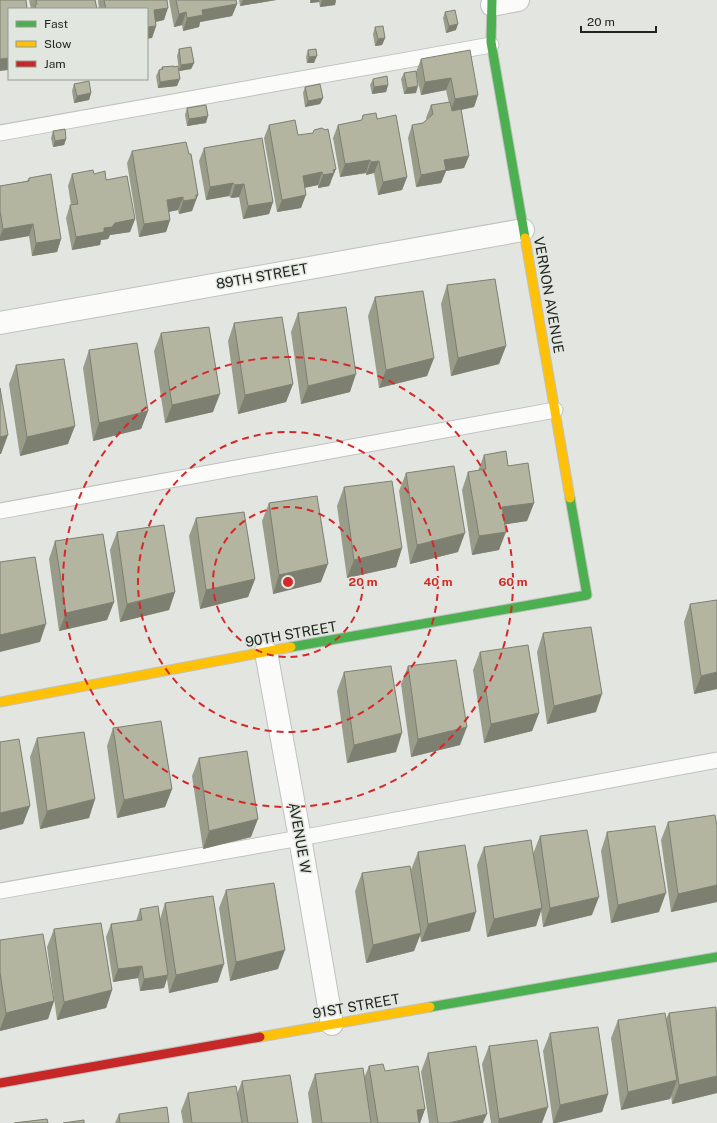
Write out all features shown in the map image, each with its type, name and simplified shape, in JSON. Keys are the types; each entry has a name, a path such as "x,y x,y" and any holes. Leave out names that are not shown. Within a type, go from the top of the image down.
{"street":[{"path":"492,2 518,0"},
{"name":"VERNON AVENUE","path":"492,2 491,45 587,595"},
{"name":"89TH STREET","path":"0,323 523,230"},
{"name":"90TH STREET","path":"0,702 266,652 587,595"},
{"name":"AVENUE W","path":"266,652 332,1024"},
{"name":"91ST STREET","path":"0,1083 717,957"}],"lane":[{"path":"0,133 491,45"},
{"path":"0,511 555,410"},
{"path":"0,891 300,838 717,760"}],"building":[{"path":"0,0 26,0 27,8 8,8 8,58 0,59"},
{"path":"36,0 95,0 97,8 36,8 35,5 37,4"},
{"path":"104,0 167,0 168,8 154,10 156,26 148,27 148,8 106,8"},
{"path":"176,0 236,0 237,4 202,10 203,15 187,18 186,12 179,14"},
{"path":"455,10 458,24 449,26 445,12"},
{"path":"383,26 385,38 378,39 375,27"},
{"path":"191,47 194,63 181,65 179,49"},
{"path":"316,49 317,56 309,57 308,50"},
{"path":"470,50 478,95 455,99 451,78 425,82 421,59"},
{"path":"178,66 180,79 160,82 159,70 163,69 162,67"},
{"path":"416,71 418,86 407,88 404,73"},
{"path":"387,76 388,85 374,87 373,79"},
{"path":"89,81 91,93 77,96 74,84"},
{"path":"320,84 323,98 308,101 305,87"},
{"path":"450,102 452,111 461,109 469,156 444,160 446,170 421,175 412,125 423,123 433,114 431,105"},
{"path":"206,105 208,116 189,119 187,108"},
{"path":"376,113 377,119 396,115 407,177 383,182 379,161 371,162 370,160 345,164 338,125 362,120 363,115"},
{"path":"295,120 298,135 313,133 314,130 322,128 325,130 328,129 336,169 333,170 334,173 323,175 322,172 303,176 306,195 282,200 269,125"},
{"path":"65,129 66,139 55,141 53,131"},
{"path":"262,138 273,202 248,206 244,184 235,185 233,183 210,187 204,148"},
{"path":"186,142 189,154 191,154 198,195 196,195 196,199 183,201 183,197 167,200 170,220 144,224 132,151"},
{"path":"93,170 94,174 105,171 106,180 127,176 135,219 115,223 112,227 104,228 104,232 76,237 70,205 78,204 72,174"},
{"path":"51,174 61,239 36,243 33,224 3,229 0,211 0,186 29,181 29,178"},
{"path":"495,279 506,346 458,358 447,285"},
{"path":"423,291 434,358 386,370 375,297"},
{"path":"346,307 356,374 308,386 298,313"},
{"path":"282,317 293,384 245,395 234,323"},
{"path":"209,327 220,394 172,405 161,333"},
{"path":"137,343 148,411 99,423 89,350"},
{"path":"64,359 75,426 27,437 16,365"},
{"path":"0,388 8,435 0,437"},
{"path":"506,451 508,466 528,463 534,503 502,507 506,532 479,536 468,472 486,469 484,455"},
{"path":"454,466 465,533 417,545 406,473"},
{"path":"392,481 402,548 354,560 344,487"},
{"path":"317,496 328,564 279,575 269,503"},
{"path":"244,512 255,579 206,590 196,518"},
{"path":"164,525 175,592 127,604 117,532"},
{"path":"103,534 114,602 66,613 55,541"},
{"path":"35,557 46,624 0,635 0,562"},
{"path":"717,600 717,672 701,676 690,604"},
{"path":"591,627 602,694 554,706 543,633"},
{"path":"528,645 539,713 491,724 480,652"},
{"path":"456,660 467,727 418,739 408,666"},
{"path":"391,666 402,733 354,745 344,672"},
{"path":"161,721 172,789 124,800 113,728"},
{"path":"84,732 95,799 47,811 37,738"},
{"path":"19,739 30,806 0,813 0,742"},
{"path":"247,751 258,819 209,831 199,758"},
{"path":"715,815 717,826 717,885 678,894 668,822"},
{"path":"655,826 666,893 618,905 607,832"},
{"path":"587,830 599,897 550,908 540,836"},
{"path":"531,840 542,908 494,919 484,847"},
{"path":"465,845 476,912 428,924 418,852"},
{"path":"410,866 421,933 373,945 362,873"},
{"path":"274,883 285,950 236,962 226,890"},
{"path":"213,896 224,964 176,975 165,903"},
{"path":"158,906 168,975 144,979 142,966 118,969 111,924 142,920 140,909"},
{"path":"101,923 112,990 64,1002 54,929"},
{"path":"43,934 54,1001 6,1013 0,972 0,940"},
{"path":"716,1007 717,1076 679,1085 669,1013"},
{"path":"665,1013 677,1080 628,1092 618,1020"},
{"path":"598,1027 608,1094 560,1105 550,1033"},
{"path":"537,1040 548,1107 499,1119 489,1046"},
{"path":"476,1046 487,1114 449,1123 438,1123 428,1053"},
{"path":"383,1064 385,1071 418,1066 425,1109 417,1110 419,1123 378,1123 369,1066"},
{"path":"363,1068 371,1123 322,1123 315,1074"},
{"path":"290,1075 298,1123 248,1123 242,1081"},
{"path":"236,1086 242,1123 192,1123 188,1093"},
{"path":"167,1107 169,1123 120,1123 119,1114"},
{"path":"47,1119 48,1123 14,1123"},
{"path":"84,1120 84,1123 63,1123"}],"traffic: fast":[{"path":"492,0 491,42 525,238"},
{"path":"291,647 587,595 570,498"},
{"path":"430,1007 717,957"}],"traffic: slow":[{"path":"525,238 570,498"},
{"path":"0,702 291,647"},
{"path":"260,1037 430,1007"}],"traffic: jam":[{"path":"0,1083 260,1037"}]}
